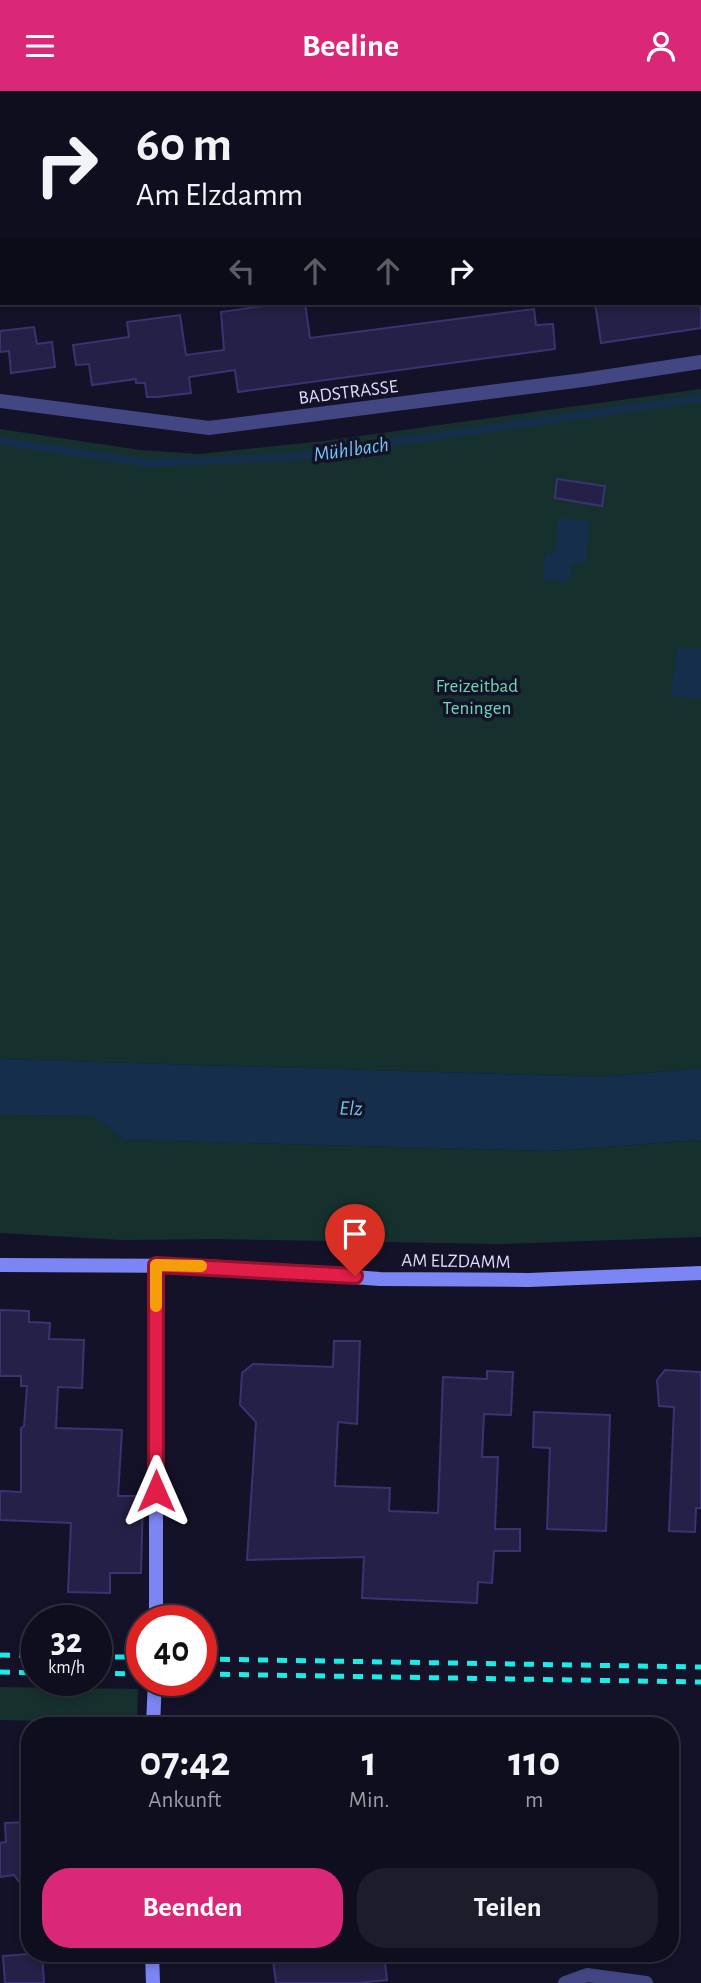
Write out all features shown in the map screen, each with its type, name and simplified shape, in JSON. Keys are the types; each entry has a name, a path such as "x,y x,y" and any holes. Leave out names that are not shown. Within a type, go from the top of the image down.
{"street":[{"name":"BADSTRASSE","path":"0,401 209,428 583,380 701,362"},
{"name":"AM ELZDAMM","path":"0,1265 156,1265 380,1279 529,1280 701,1273"},
{"path":"156,1265 156,1605"},
{"path":"153,1717 154,1696"},
{"path":"152,1962 153,1983"},
{"path":"565,1983 587,1975 646,1983"}],"green space":[{"name":"Freizeitbad Teningen","path":"701,389 701,1068 602,1077 0,1059 0,429 140,450 199,454 324,441"},
{"path":"0,1115 95,1116 124,1140 549,1151 701,1140 701,1237 500,1244 123,1240 0,1233"},
{"path":"0,1687 21,1687 21,1696 112,1696 112,1689 126,1689 126,1696 138,1696 137,1717 21,1717 21,1720 0,1720"}],"water":[{"path":"559,517 590,521 585,565 572,563 569,582 542,579 546,553 554,554"},
{"path":"678,647 701,649 701,699 671,696"},
{"name":"Elz","path":"0,1059 602,1077 701,1068 701,1140 549,1151 124,1140 94,1116 0,1115"}],"building":[{"path":"271,305 305,305 310,338 534,309 536,325 553,324 555,349 238,392 235,370 189,377 191,393 157,397 147,397 145,383 136,383 136,379 92,385 89,364 76,365 73,345 129,337 127,322 180,315 186,355 224,350 221,312"},
{"path":"595,305 701,305 701,328 601,343"},
{"path":"34,327 37,344 52,342 55,367 11,373 9,351 0,352 0,331"},
{"path":"557,479 605,486 602,506 555,498"},
{"path":"0,1310 29,1311 29,1322 50,1323 49,1339 84,1340 82,1388 58,1387 56,1428 122,1430 118,1496 143,1496 141,1573 110,1573 110,1593 68,1592 71,1523 0,1520 0,1491 21,1492 21,1428 24,1426 27,1386 21,1386 21,1376 0,1376"},
{"path":"334,1341 360,1341 357,1424 338,1422 335,1486 390,1488 389,1511 438,1513 443,1377 487,1379 487,1371 513,1372 511,1415 484,1414 482,1457 498,1457 495,1529 520,1529 520,1551 494,1551 492,1583 478,1582 477,1603 362,1598 364,1557 247,1560 256,1422 240,1405 242,1373 253,1364 333,1367"},
{"path":"665,1370 701,1372 701,1508 696,1508 695,1532 669,1531 674,1407 659,1406 657,1380"},
{"path":"534,1412 610,1415 606,1531 547,1529 550,1448 533,1447"},
{"path":"21,1822 21,1884 14,1875 0,1877 0,1843 6,1842 5,1823"},
{"path":"21,1955 21,1962 43,1962 44,1983 5,1983 3,1956"},
{"path":"273,1962 385,1962 387,1980 357,1983 276,1983"}],"waterway":[{"name":"Mühlbach","path":"0,441 147,463 292,457 701,398"}],"railway":[{"path":"0,1655 21,1656"},
{"path":"112,1657 126,1657"},
{"path":"217,1659 701,1667"},
{"path":"0,1672 21,1673"},
{"path":"112,1673 126,1674"},
{"path":"217,1674 701,1682"}],"slow traffic":[{"path":"156,1306 156,1265 201,1266"}],"route":[{"path":"156,1491 156,1265 355,1276"}]}
